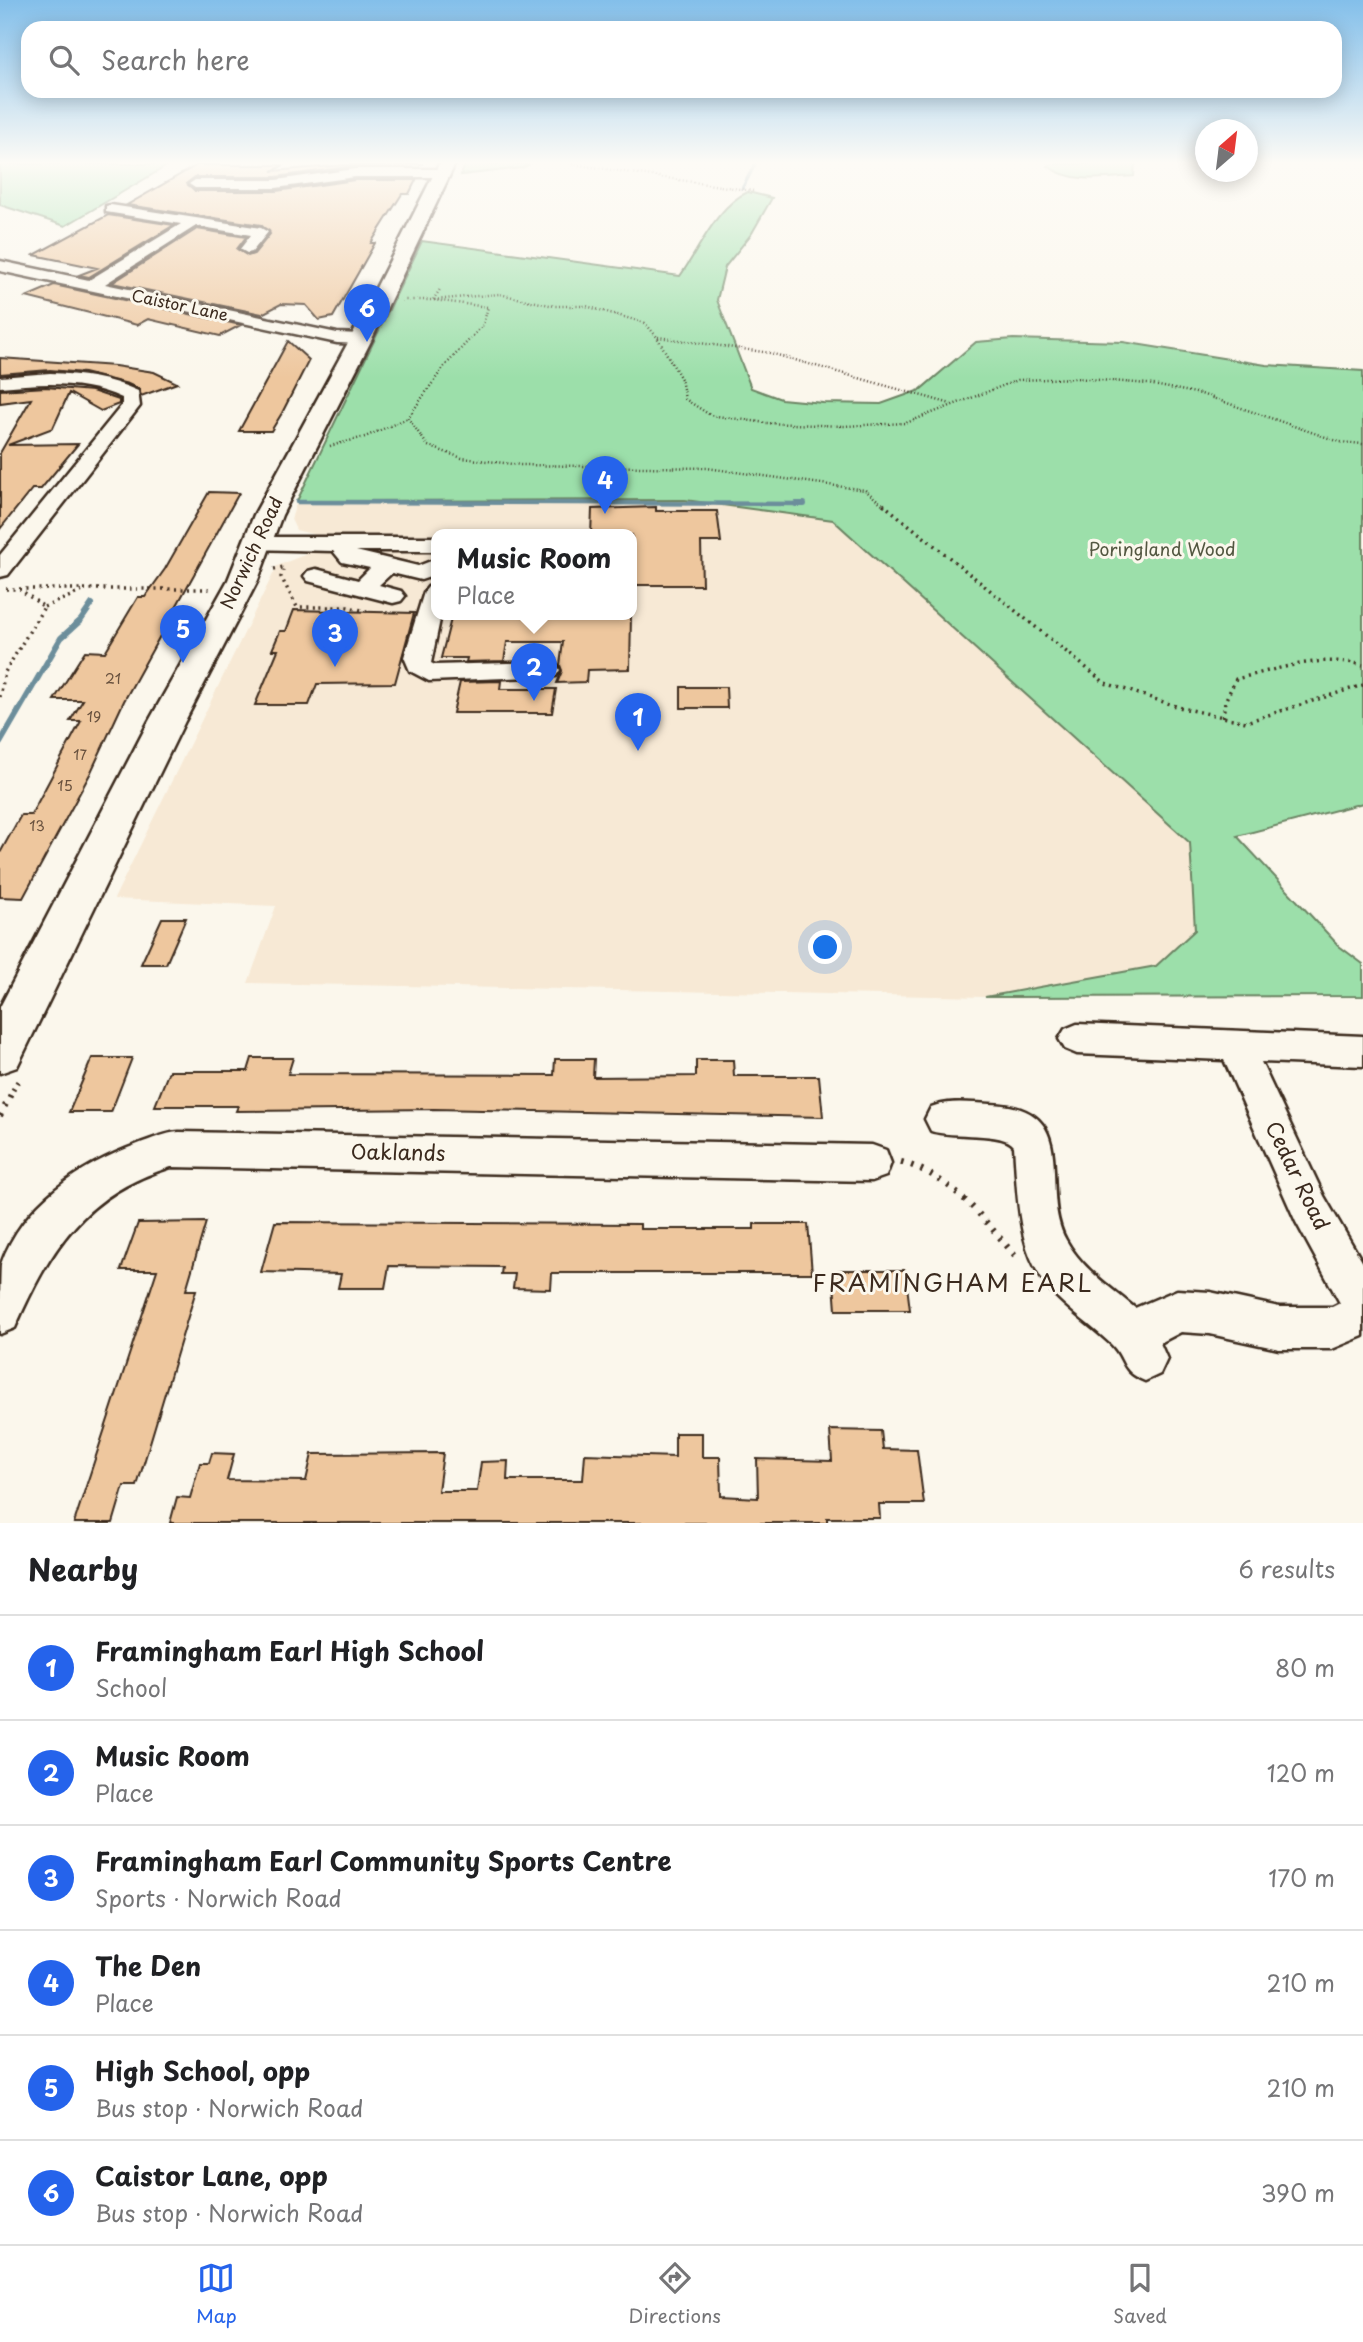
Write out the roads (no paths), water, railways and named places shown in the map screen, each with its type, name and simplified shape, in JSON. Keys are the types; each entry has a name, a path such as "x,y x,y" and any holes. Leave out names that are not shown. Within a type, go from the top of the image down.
{"main road":[{"name":"Norwich Road","path":"0,1053 236,589 258,544 268,515 412,235"}],"street":[{"path":"91,286 173,235"},
{"path":"247,249 258,235"},
{"name":"Caistor Lane","path":"0,266 337,338 361,339"},
{"path":"0,285 30,272"},
{"path":"0,382 60,379 114,386 131,395 131,405 0,570"},
{"path":"258,544 431,544"},
{"path":"336,546 349,557 431,577"},
{"path":"363,588 387,566"},
{"path":"316,576 393,596"},
{"path":"431,582 417,657 419,666 429,673 547,670"},
{"path":"1077,1039 1363,1051"},
{"name":"Cedar Road","path":"1236,1047 1311,1209 1363,1303"},
{"path":"944,1119 1004,1121 1024,1129 1032,1142 1040,1224 1048,1249 1067,1278 1137,1345 1156,1324 1177,1311 1210,1313 1279,1328 1332,1328 1363,1315"},
{"name":"Oaklands","path":"0,1313 20,1267 45,1226 82,1192 105,1177 170,1150 240,1149 872,1163"}],"waterway":[{"path":"297,502 804,504 796,504"},
{"path":"0,743 61,638 81,620 92,604"}],"place":[{"name":"Caistor Lane, opp","path":"367,342"},
{"name":"The Den","path":"605,514"},
{"name":"High School, opp","path":"183,663"},
{"name":"Framingham Earl Community Sports Centre","path":"335,667"},
{"name":"Music Room","path":"534,701"},
{"name":"Framingham Earl High School","path":"638,751"}],"district":[{"name":"FRAMINGHAM EARL","path":"953,1284"}],"park label":[{"name":"Poringland Wood","path":"1162,550"}]}
